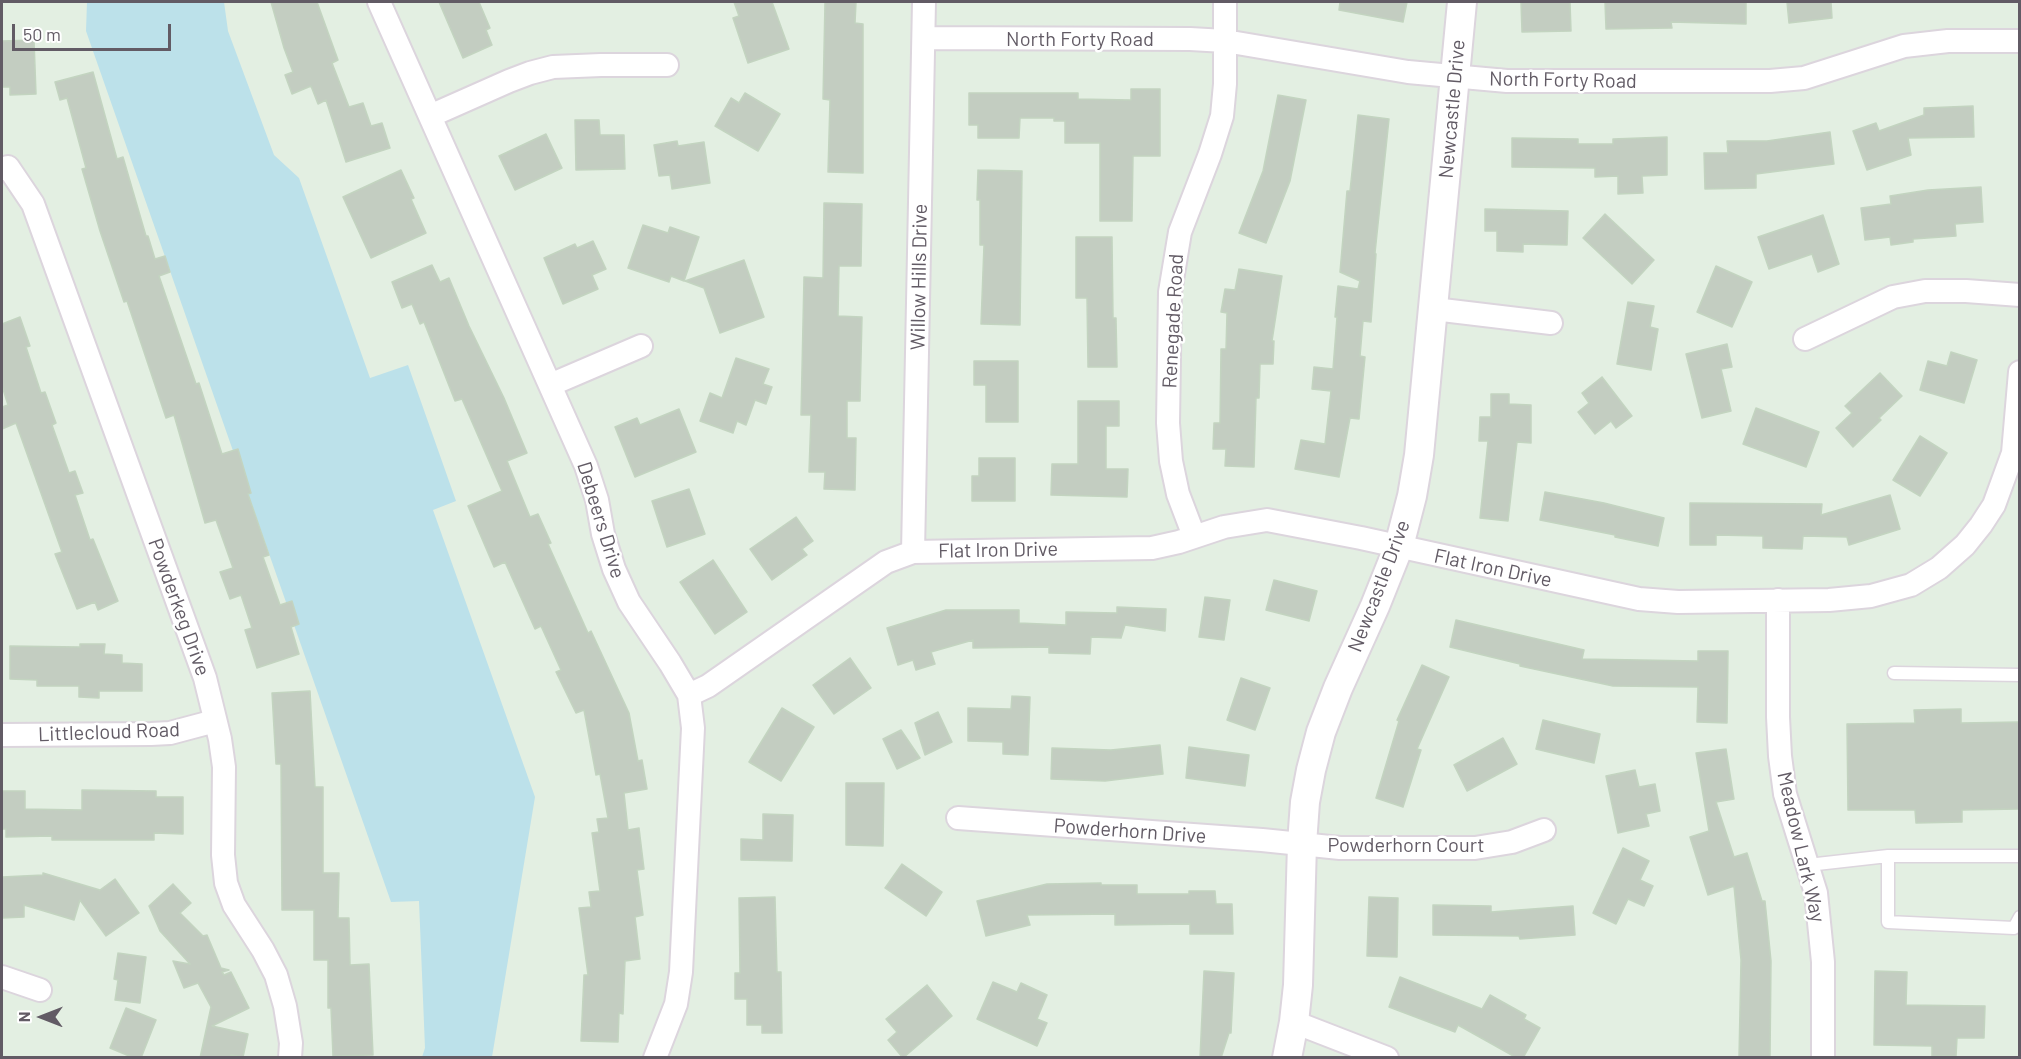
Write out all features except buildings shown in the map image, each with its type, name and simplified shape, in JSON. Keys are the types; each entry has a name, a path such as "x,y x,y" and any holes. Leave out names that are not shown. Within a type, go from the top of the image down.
{"street":[{"name":"Debeers Drive","path":"379,2 586,466 614,569 629,602 689,695 693,728 681,972 676,1004 655,1058"},
{"name":"Willow Hills Drive","path":"914,552 924,2"},
{"name":"Renegade Road","path":"1194,536 1178,494 1171,462 1168,423 1170,292 1180,232 1222,116 1225,84 1226,2"},
{"name":"Newcastle Drive","path":"1287,1058 1298,985 1302,844 1305,802 1311,770 1338,688 1399,546 1412,496 1419,455 1462,2"},
{"name":"North Forty Road","path":"924,38 1225,41 1408,72 1507,81 1770,81 1804,78 1904,46 1948,41 2019,41"},
{"path":"430,116 508,81 553,67 668,65"},
{"name":"Powderkeg Drive","path":"5,168 33,204 205,678 220,739 224,767 223,855 226,883 234,905 276,975 285,1006 291,1043 290,1058"},
{"path":"1805,339 1893,297 1925,291 2019,295"},
{"path":"1434,309 1551,322"},
{"path":"550,385 641,346"},
{"name":"Flat Iron Drive","path":"689,695 708,686 886,562 914,552 1140,548 1179,542 1234,525 1267,520 1289,522 1639,599 1678,602 1829,600 1871,596 1911,585 1940,568 1965,545 1989,512 2016,453 2019,372"},
{"name":"Meadow Lark Way","path":"1778,600 1780,756 1785,794 1809,865 1821,927 1823,1058"},
{"name":"Littlecloud Road","path":"2,735 170,733 215,721"},
{"name":"Powderhorn Drive","path":"958,818 1302,844"},
{"name":"Powderhorn Court","path":"1302,844 1340,848 1475,848 1512,842 1544,830"},
{"path":"2,977 40,990"},
{"path":"1294,1022 1387,1058"}],"lane":[{"path":"1894,673 2019,675"},
{"path":"1809,865 1888,856 2019,855"},
{"path":"1888,856 1888,921 2014,928 2019,916"}],"shaded area":[{"path":"87,2 224,2 228,31 274,155 299,178 370,378 408,365 456,501 433,510 535,797 492,1057 422,1057 425,1048 419,901 391,902 86,31"}]}
